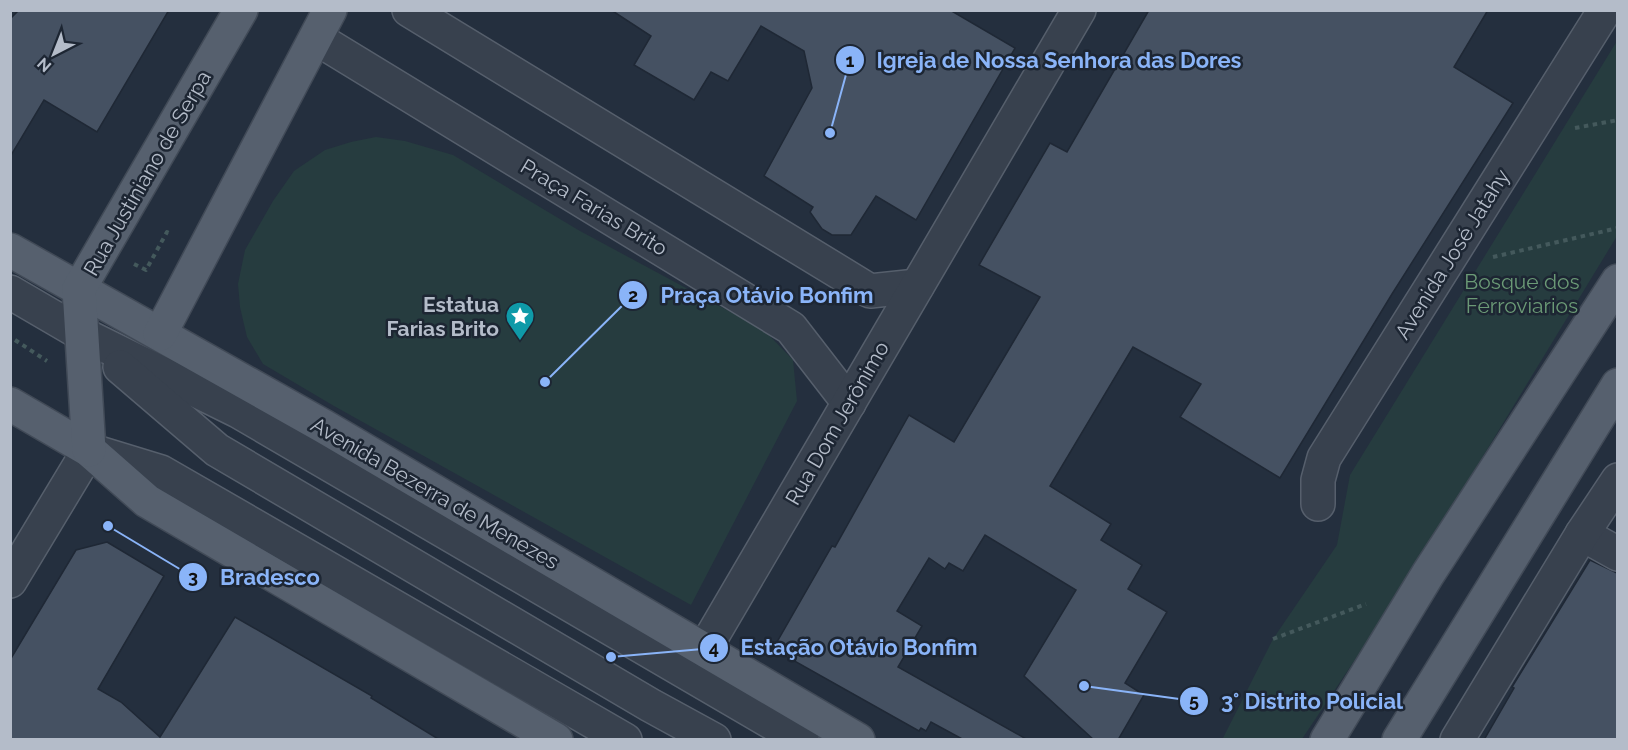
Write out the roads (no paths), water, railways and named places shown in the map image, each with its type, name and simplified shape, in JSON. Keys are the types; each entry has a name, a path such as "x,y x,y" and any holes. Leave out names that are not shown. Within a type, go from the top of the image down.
{"main road":[{"name":"Rua Justiniano de Serpa","path":"89,450 79,289 241,10"},
{"path":"160,334 323,24"},
{"name":"Avenida Bezerra de Menezes","path":"10,250 333,432 858,740"},
{"path":"1327,740 1428,574 1617,281"},
{"path":"1399,740 1617,385"},
{"path":"10,404 89,450 147,501 556,740"}],"street":[{"path":"410,10 870,291 917,286"},
{"name":"Rua Dom Jerônimo","path":"704,650 1079,10"},
{"name":"Avenida José Jatahy","path":"1318,504 1318,480 1324,458 1605,10"},
{"name":"Praça Farias Brito","path":"323,24 791,328 849,403"},
{"name":"Avenida Bezerra de Menezes","path":"10,292 82,334 238,411 802,740"},
{"name":"Avenida Bezerra de Menezes","path":"82,334 217,450 640,699 714,740"},
{"path":"10,581 89,450 161,472 625,740"},
{"path":"1457,740 1617,480"},
{"path":"1582,534 1617,554"}],"place":[{"name":"Igreja de Nossa Senhora das Dores","path":"830,133"},
{"name":"Estatua Farias Brito","path":"520,342"},
{"name":"Praça Otávio Bonfim","path":"545,382"},
{"name":"Bradesco","path":"108,526"},
{"name":"Estação Otávio Bonfim","path":"611,657"},
{"name":"3° Distrito Policial","path":"1084,686"}],"park label":[{"name":"Bosque dos Ferroviarios","path":"1522,293"}]}
